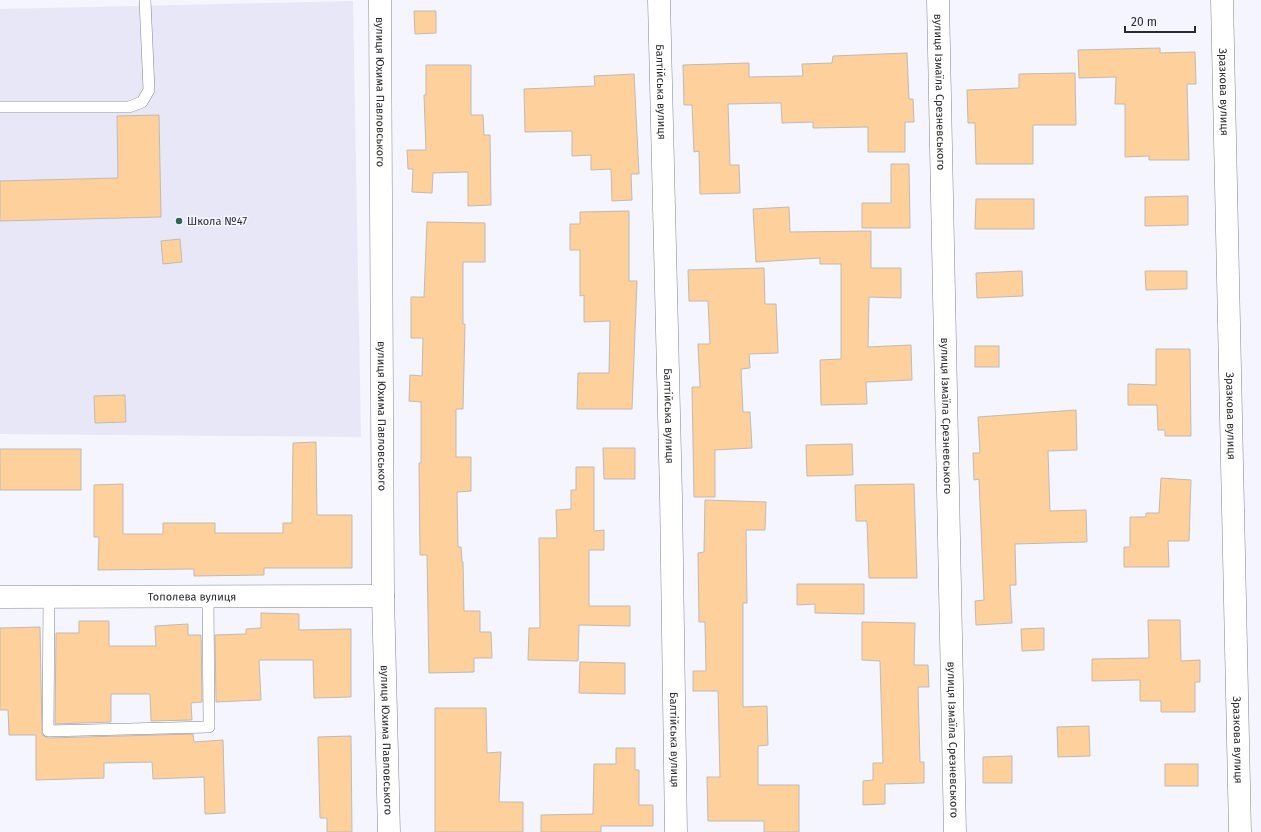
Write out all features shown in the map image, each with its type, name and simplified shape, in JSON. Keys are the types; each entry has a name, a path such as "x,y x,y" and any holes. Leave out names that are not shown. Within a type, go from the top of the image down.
{"street":[{"name":"вулиця Юхима Павловського","path":"380,0 383,596 389,832"},
{"name":"Балтійська вулиця","path":"659,0 671,496 676,832"},
{"name":"вулиця Ізмаїла Срезневського","path":"938,0 955,832"},
{"name":"Зразкова вулиця","path":"1222,0 1240,832"},
{"name":"Тополева вулиця","path":"0,597 383,596"}],"lane":[{"path":"0,107 128,108 142,102 149,90 145,0"},
{"path":"49,597 48,731 209,727 208,597"}],"shaded area":[{"name":"Школа №47","path":"353,1 361,437 0,434 0,9"}],"building":[{"path":"414,11 436,11 436,33 415,34"},
{"path":"1160,48 1160,53 1195,52 1196,84 1187,84 1189,160 1149,160 1149,156 1125,157 1125,104 1115,104 1116,77 1079,78 1078,50"},
{"path":"907,53 909,99 913,99 914,122 905,122 905,152 868,152 868,127 813,128 813,122 782,123 781,103 728,104 730,165 739,165 740,193 700,194 699,151 694,152 692,105 684,105 683,65 749,63 749,77 803,76 802,64 832,63 833,56"},
{"path":"426,65 471,65 471,115 483,115 484,135 490,135 491,205 468,206 468,172 433,173 432,193 412,192 413,169 408,169 407,150 426,150 424,95 426,95"},
{"path":"1075,73 1076,125 1033,125 1033,164 976,164 975,123 968,123 967,90 1019,88 1019,74"},
{"path":"634,74 639,174 631,174 632,200 612,201 611,169 591,170 591,155 572,156 572,131 525,132 524,89 595,86 594,76"},
{"path":"159,115 161,217 0,221 0,181 118,178 117,116"},
{"path":"891,164 909,164 910,228 862,228 862,203 891,203"},
{"path":"1188,196 1188,225 1145,226 1145,197"},
{"path":"976,199 1034,199 1034,229 975,229"},
{"path":"789,207 790,232 871,231 871,268 901,268 901,298 869,297 868,347 911,345 912,380 866,382 867,404 821,405 820,360 841,359 841,264 820,264 820,258 756,262 753,209"},
{"path":"629,211 629,281 637,281 632,409 577,409 578,373 609,373 610,321 584,322 584,295 580,296 580,250 570,250 570,224 580,224 580,212"},
{"path":"427,222 485,223 485,262 463,262 463,324 465,324 463,409 456,409 456,457 471,457 471,491 457,492 458,547 461,547 463,562 464,611 480,611 480,632 491,632 492,658 474,658 474,672 429,673 427,555 420,555 419,463 421,463 421,402 409,401 410,375 422,376 423,338 411,338 411,297 424,297"},
{"path":"180,239 182,262 163,264 161,241"},
{"path":"764,268 765,304 776,304 778,353 749,354 750,368 741,369 743,412 750,412 752,448 715,450 715,497 694,497 692,387 700,387 698,344 710,344 708,301 689,301 688,270"},
{"path":"1022,271 1023,296 977,298 976,273"},
{"path":"1145,271 1187,271 1187,289 1146,290"},
{"path":"975,346 999,346 999,367 975,367"},
{"path":"1156,349 1190,349 1191,436 1165,436 1165,430 1158,430 1157,405 1128,405 1128,384 1156,385"},
{"path":"125,395 126,422 95,423 94,396"},
{"path":"1076,410 1077,450 1048,451 1050,511 1086,510 1087,542 1015,544 1016,585 1010,585 1012,623 976,625 975,601 984,600 979,479 974,480 973,453 980,453 978,417"},
{"path":"316,442 317,515 352,515 352,568 264,568 264,575 194,576 194,569 98,570 99,537 94,537 94,485 123,484 123,534 163,534 163,523 215,523 215,533 283,533 283,523 292,523 293,443"},
{"path":"852,444 853,475 807,476 806,445"},
{"path":"603,448 635,448 635,479 604,479"},
{"path":"0,449 81,449 81,490 0,490"},
{"path":"576,467 594,467 594,531 604,530 604,550 589,550 589,606 630,606 630,626 579,625 578,661 528,660 529,628 540,628 539,538 557,538 556,510 571,509 571,490 576,490"},
{"path":"1161,478 1191,480 1189,541 1168,541 1169,567 1124,567 1124,547 1130,547 1130,517 1146,517 1146,513 1159,513"},
{"path":"914,484 917,578 869,578 867,521 856,521 855,485"},
{"path":"705,500 766,502 765,530 746,530 747,603 743,603 743,707 767,706 768,745 758,746 758,785 799,785 799,832 764,832 764,821 708,821 707,777 720,777 718,691 693,691 693,671 706,671 705,622 699,622 698,553 704,552"},
{"path":"797,584 864,584 864,614 815,613 815,604 797,605"},
{"path":"261,613 299,614 299,630 351,629 351,697 314,698 313,660 259,660 261,700 216,702 215,635 246,634 246,629 261,628"},
{"path":"1148,620 1180,620 1181,661 1200,660 1200,682 1195,682 1195,712 1161,712 1161,701 1140,701 1140,680 1092,681 1092,659 1149,658"},
{"path":"79,621 109,621 109,646 156,646 155,626 188,624 188,635 201,635 202,702 191,703 192,720 151,721 150,694 111,694 111,722 55,724 56,633 79,633"},
{"path":"862,622 915,623 914,665 928,665 929,687 918,687 920,762 924,762 924,783 885,784 885,804 863,805 863,781 873,780 873,763 883,763 880,661 862,660"},
{"path":"40,627 42,735 48,738 193,734 194,742 223,740 225,813 205,814 204,777 153,779 152,762 104,763 104,778 36,780 36,735 9,735 8,710 0,710 0,628"},
{"path":"1044,628 1044,650 1022,651 1021,629"},
{"path":"580,662 625,663 625,694 579,693"},
{"path":"435,708 486,708 487,753 501,752 499,802 523,802 523,832 435,832"},
{"path":"1089,726 1090,756 1058,757 1057,727"},
{"path":"351,736 352,832 327,832 327,818 320,818 318,737"},
{"path":"616,748 635,748 635,770 639,770 639,805 653,805 653,826 601,826 601,832 541,832 541,815 593,814 594,764 616,764"},
{"path":"1012,756 1012,783 983,783 983,757"},
{"path":"1165,764 1198,764 1198,786 1165,786"}],"place":[{"name":"Школа №47","path":"179,221"}]}
